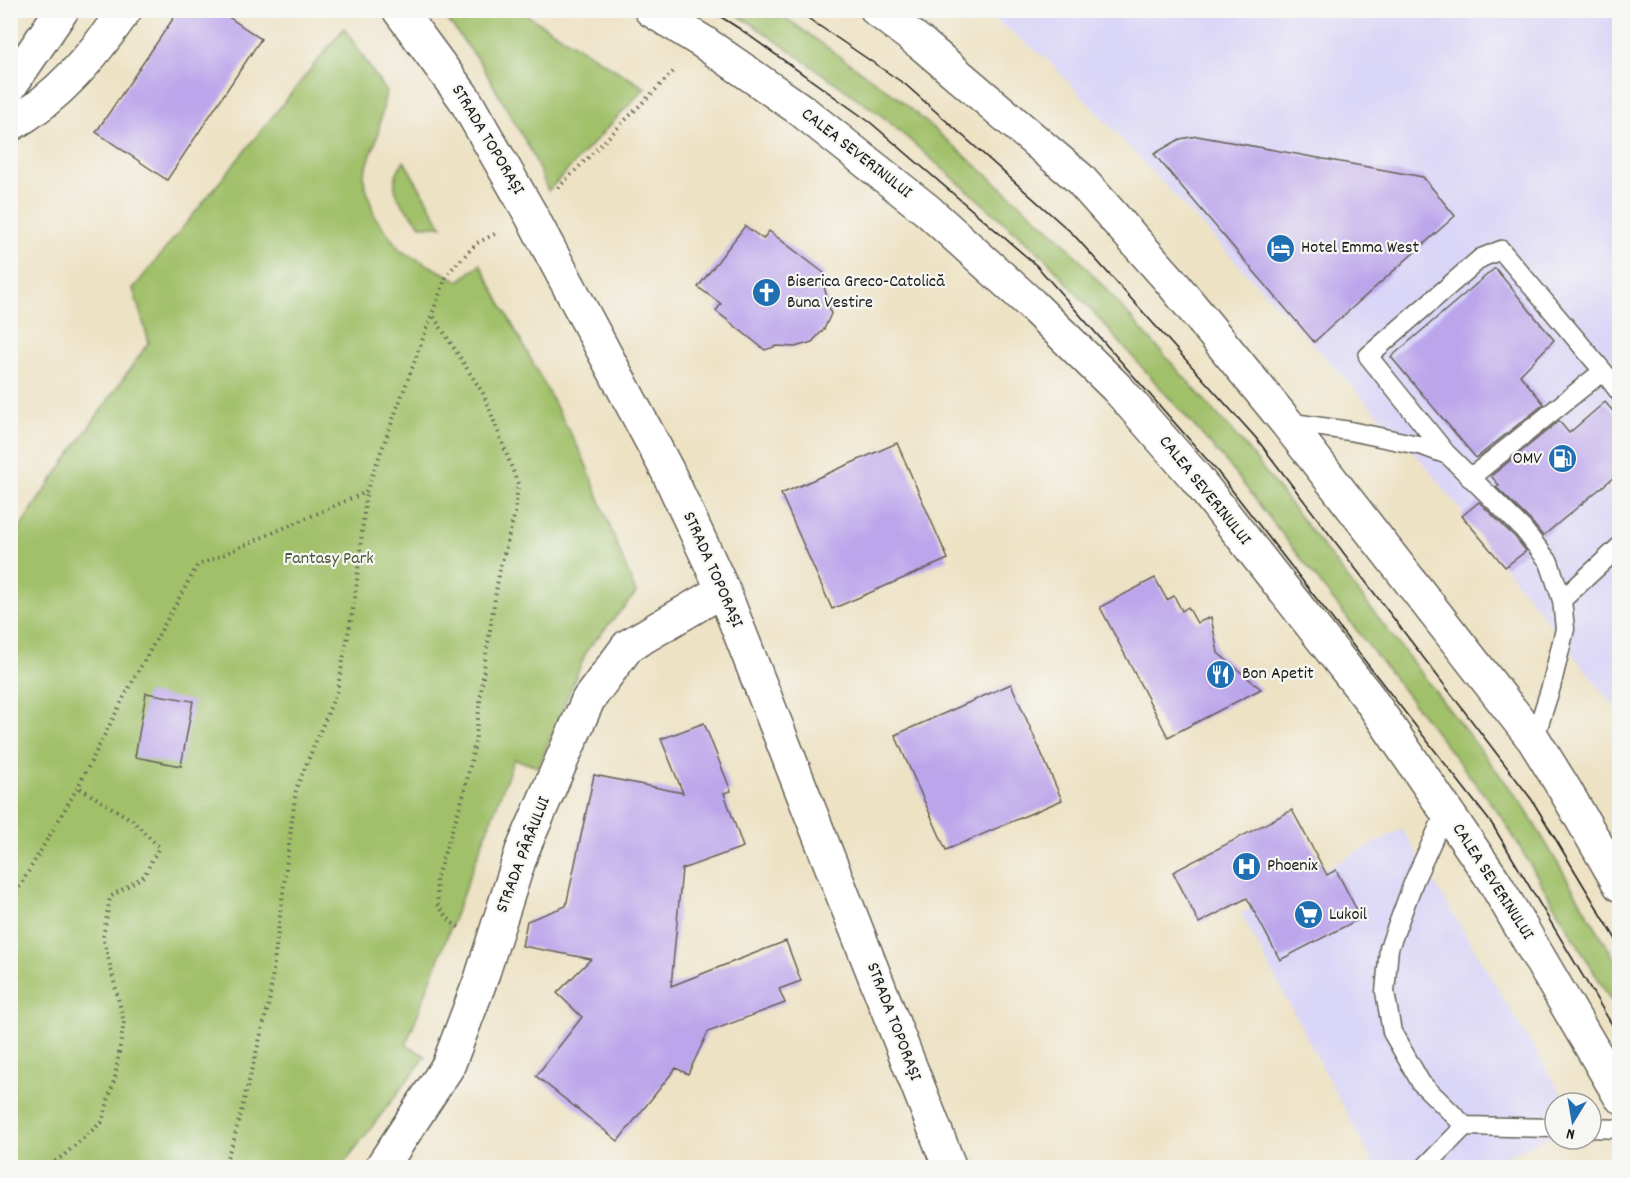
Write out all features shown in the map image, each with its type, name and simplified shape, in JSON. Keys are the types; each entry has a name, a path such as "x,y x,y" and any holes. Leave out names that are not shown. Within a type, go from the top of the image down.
{"main road":[{"path":"10,86 62,10"},
{"path":"10,125 62,88 97,50 125,10"},
{"name":"STRADA TOPORAȘI","path":"399,10 464,98 531,215 667,470 723,590 950,1167"},
{"name":"CALEA SEVERINULUI","path":"651,10 703,42 801,111 927,210 1031,304 1118,389 1196,478 1370,698 1494,881 1620,1096"},
{"path":"877,10 923,45 1079,178 1168,278 1286,422 1534,740 1620,885"},
{"name":"STRADA PÂRÂULUI","path":"381,1167 448,1066 522,851 588,700 628,646 723,590"}],"lane":[{"path":"1534,740 1551,687 1565,629 1562,600 1549,562 1523,529 1448,455 1368,356 1481,258 1501,250 1620,393"},
{"path":"1470,478 1603,371"},
{"path":"1286,422 1371,435 1423,446 1448,455"},
{"path":"1562,600 1620,546"},
{"path":"1446,811 1414,881 1389,948 1385,993 1392,1032 1422,1083 1466,1126 1543,1128"},
{"path":"1424,1167 1466,1126"},
{"path":"1603,1128 1620,1129"}],"path":[{"path":"223,1167 234,1139 268,1003 296,789 337,691 355,599 366,492 447,274 477,243 531,215 703,42"},
{"path":"433,316 484,395 518,484 515,513 500,573 485,661 476,743 464,794 436,879 438,905 452,923 490,949"},
{"path":"10,903 78,787 197,566 366,492"},
{"path":"45,1167 63,1156 102,1122 115,1077 124,1022 103,937 111,897 144,876 159,847 132,820 78,787"}],"shaded area":[{"path":"984,11 1619,11 1619,713 1427,467 1048,60"},
{"path":"1402,829 1560,1091 1543,1091 1543,1140 1483,1167 1375,1167 1241,913"}],"green space":[{"path":"441,11 520,11 645,88 548,191 531,151 481,64"},
{"path":"730,11 776,11 897,97 1062,240 1246,447 1523,805 1619,966 1619,1014 1503,819 1227,463 1045,258 882,116"},
{"name":"Fantasy Park","path":"344,28 386,92 377,138 363,177 375,217 401,251 459,281 480,264 583,457 636,593 587,650 538,767 514,759 406,1045 426,1056 341,1167 11,1167 10,543 149,342 133,289"},
{"path":"404,161 442,226 422,226 402,204 395,188 395,180"}],"building":[{"path":"179,10 218,10 261,39 167,180 96,132"},
{"path":"1197,136 1423,177 1455,216 1314,342 1154,154 1180,139"},
{"name":"Biserica Greco-Catolică Buna Vestire","path":"745,226 763,239 769,231 824,273 824,286 831,314 824,329 812,342 795,347 777,346 765,350 716,311 721,304 698,287"},
{"path":"1495,268 1554,340 1520,375 1544,404 1476,458 1391,357"},
{"path":"1605,402 1620,419 1620,472 1543,536 1496,487 1499,485 1491,476 1559,421 1569,433"},
{"path":"897,443 948,559 832,609 781,494"},
{"path":"1479,502 1526,551 1505,567 1462,516"},
{"path":"1155,578 1167,600 1174,596 1182,611 1188,607 1197,623 1211,617 1218,653 1261,689 1168,737 1100,607"},
{"path":"1011,684 1062,800 946,850 895,735"},
{"path":"146,693 193,701 181,766 135,757"},
{"path":"704,723 731,791 724,793 743,847 682,869 671,986 786,941 801,981 779,989 785,1003 708,1032 688,1074 676,1068 618,1141 536,1076 582,1017 557,993 591,959 522,946 527,921 566,906 594,775 683,793 661,739"},
{"path":"1292,810 1327,875 1336,870 1361,918 1280,960 1247,898 1199,923 1173,872"}],"tram line":[{"path":"710,10 871,123 1036,265 1217,471 1492,824 1620,1038"},
{"path":"796,10 906,85 1073,234 1256,438 1532,800 1620,946"}],"place":[{"name":"Hotel Emma West","path":"1280,248"},
{"name":"Biserica Greco-Catolică Buna Vestire","path":"766,292"},
{"name":"OMV","path":"1563,459"},
{"name":"Bon Apetit","path":"1221,674"},
{"name":"Phoenix","path":"1246,866"},
{"name":"Lukoil","path":"1308,915"}]}
